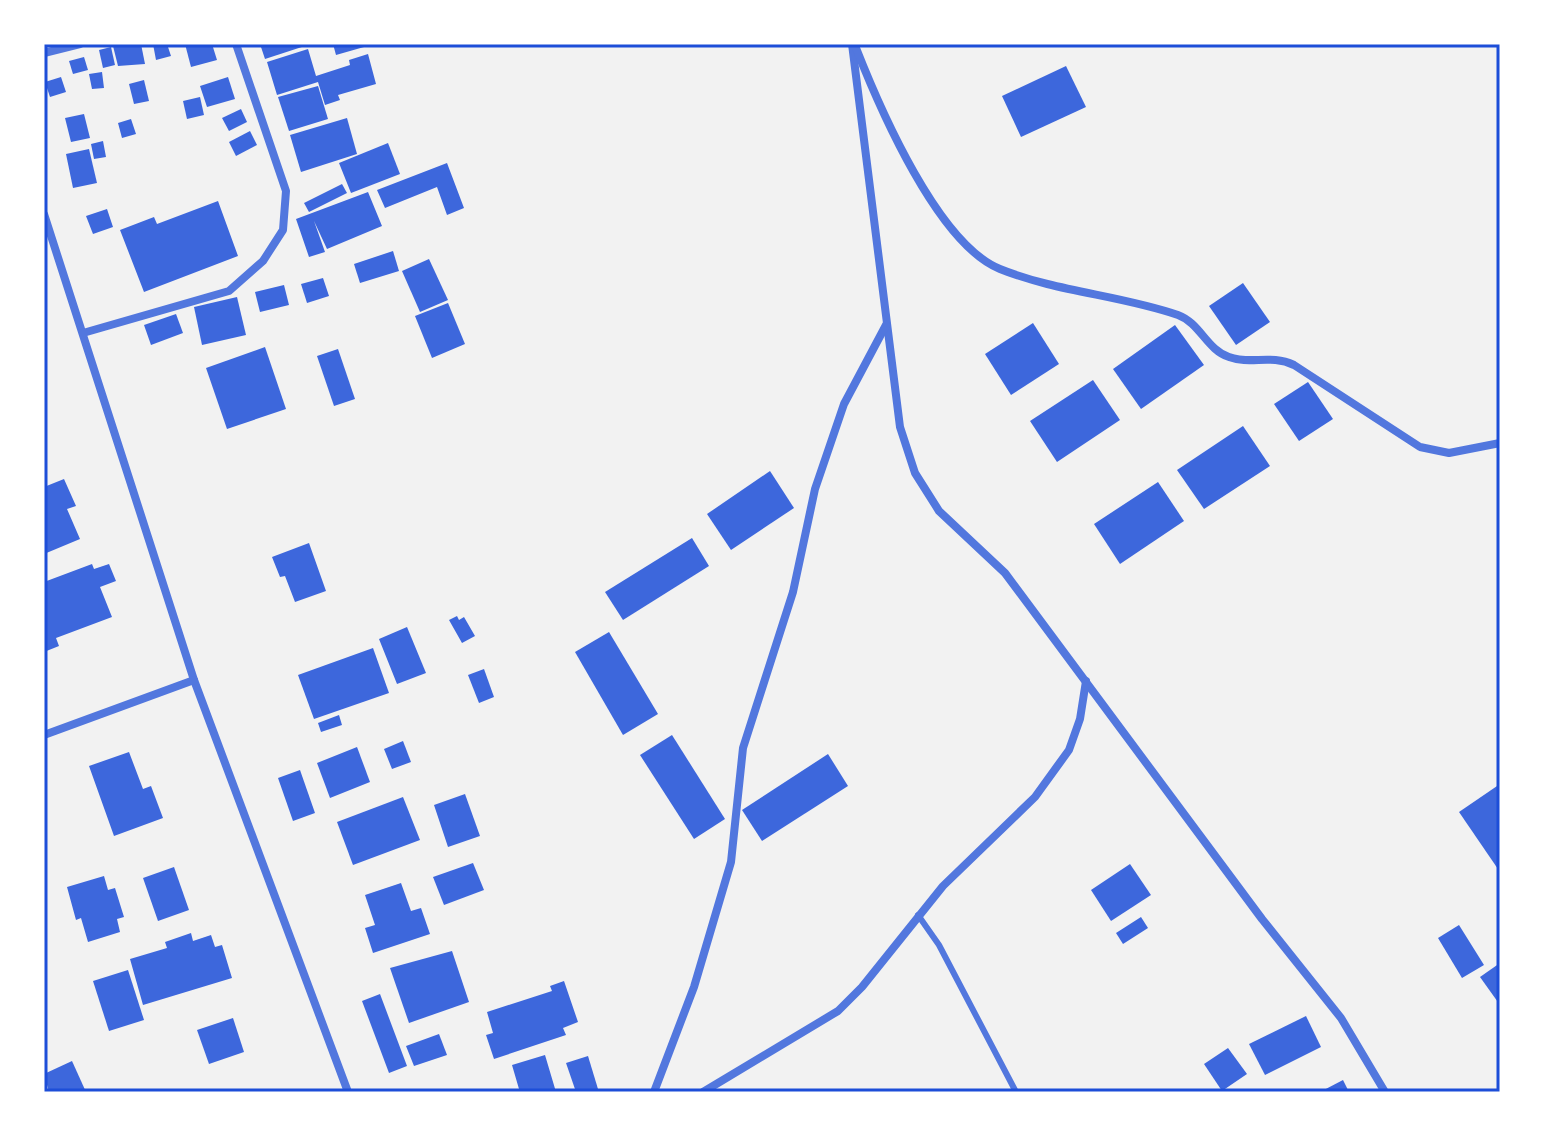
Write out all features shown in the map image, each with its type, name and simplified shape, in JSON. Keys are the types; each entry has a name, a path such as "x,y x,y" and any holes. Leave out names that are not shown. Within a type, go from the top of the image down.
{"street":[{"path":"44,53 80,44"},
{"path":"83,333 229,291 263,261 283,230 286,191 236,44"},
{"path":"853,44 900,427 915,473 939,511 1005,573 1262,919 1341,1018 1385,1092"},
{"path":"853,44 879,108 917,177 965,246 982,261 1002,270 1102,299 1180,316 1217,352 1232,359 1278,358 1294,365 1420,447 1449,453 1500,443"},
{"path":"44,214 194,680 348,1092"},
{"path":"654,1092 694,987 731,862 743,748 793,592 815,489 844,404 886,325"},
{"path":"44,735 194,680"},
{"path":"703,1092 838,1011 862,987 918,915 1027,806 1052,774 1069,750 1080,719 1086,681"}],"lane":[{"path":"918,915 939,945 1016,1092"}],"building":[{"path":"141,44 145,64 118,66 113,46"},
{"path":"153,44 167,44 171,56 156,60"},
{"path":"185,44 212,44 217,60 191,67"},
{"path":"260,44 308,44 308,45 265,59"},
{"path":"333,44 363,44 364,47 336,55"},
{"path":"111,47 115,65 103,68 99,50"},
{"path":"308,49 316,76 350,65 349,60 368,54 376,84 338,95 340,100 325,105 318,82 277,95 267,62"},
{"path":"84,57 88,70 73,74 69,61"},
{"path":"1066,66 1086,107 1021,137 1002,96"},
{"path":"102,72 104,88 92,89 89,74"},
{"path":"61,77 66,92 50,97 45,82"},
{"path":"228,77 235,99 207,107 200,86"},
{"path":"144,80 149,101 134,104 129,84"},
{"path":"318,86 328,119 289,131 278,97"},
{"path":"200,97 204,115 187,119 183,101"},
{"path":"241,109 247,122 229,131 222,118"},
{"path":"84,114 90,138 71,142 65,118"},
{"path":"347,118 357,154 301,172 290,135"},
{"path":"131,119 136,134 122,138 118,123"},
{"path":"250,131 257,145 236,156 229,142"},
{"path":"103,141 106,157 94,159 91,144"},
{"path":"388,143 400,174 351,193 339,163"},
{"path":"89,149 97,183 73,188 66,154"},
{"path":"447,163 464,208 447,215 437,187 385,208 377,190"},
{"path":"342,184 347,193 309,212 304,203"},
{"path":"368,192 382,226 327,249 314,221 325,252 309,257 296,219"},
{"path":"218,201 238,256 144,292 120,230 154,217 157,224"},
{"path":"107,209 113,227 93,234 86,216"},
{"path":"393,251 399,271 360,283 354,264"},
{"path":"429,259 448,300 420,312 402,271"},
{"path":"323,278 329,296 307,303 301,284"},
{"path":"1243,283 1270,322 1236,345 1209,306"},
{"path":"284,285 289,305 260,312 255,292"},
{"path":"237,297 246,335 202,345 194,307"},
{"path":"448,303 465,344 432,358 415,316"},
{"path":"176,314 183,333 151,345 144,325"},
{"path":"1033,323 1059,364 1011,395 985,354"},
{"path":"1175,325 1204,365 1141,409 1113,369"},
{"path":"265,347 286,409 227,429 206,368"},
{"path":"338,349 355,399 334,406 317,356"},
{"path":"1093,380 1120,420 1057,462 1030,421"},
{"path":"1308,382 1333,419 1299,441 1274,404"},
{"path":"1243,426 1270,466 1204,509 1177,470"},
{"path":"770,471 794,508 731,550 707,514"},
{"path":"64,479 76,506 67,509 80,539 44,554 44,487"},
{"path":"1158,482 1184,521 1120,564 1094,524"},
{"path":"692,538 709,566 623,620 605,592"},
{"path":"309,543 326,591 295,602 285,576 280,577 272,557"},
{"path":"92,564 94,569 109,564 116,581 100,587 112,617 56,638 59,646 44,652 44,582"},
{"path":"457,616 459,620 464,617 475,636 462,643 449,620"},
{"path":"407,627 426,673 397,684 379,639"},
{"path":"609,632 658,714 623,735 575,652"},
{"path":"373,648 389,693 314,719 298,675"},
{"path":"484,669 494,697 479,703 468,675"},
{"path":"339,715 342,725 321,732 318,723"},
{"path":"672,735 725,819 694,839 640,755"},
{"path":"403,741 411,762 392,769 384,749"},
{"path":"357,747 370,782 330,798 317,763"},
{"path":"129,752 143,789 151,786 163,818 114,836 89,766"},
{"path":"828,754 848,786 762,841 742,810"},
{"path":"300,770 315,813 293,821 278,778"},
{"path":"1500,784 1500,872 1459,812"},
{"path":"465,794 480,836 448,847 434,805"},
{"path":"403,797 420,840 353,865 337,822"},
{"path":"473,863 484,890 444,905 433,877"},
{"path":"1130,864 1151,895 1111,921 1091,890"},
{"path":"174,867 189,910 158,921 143,878"},
{"path":"104,876 108,890 115,888 124,917 117,919 120,932 88,942 81,918 76,920 67,887"},
{"path":"401,883 411,911 421,908 430,934 373,953 365,928 375,925 365,895"},
{"path":"1141,917 1148,928 1123,944 1116,933"},
{"path":"1459,925 1484,965 1462,978 1438,938"},
{"path":"191,933 193,941 211,935 215,947 222,945 232,978 143,1005 130,959 167,948 165,942"},
{"path":"452,951 469,1002 409,1023 390,968"},
{"path":"1500,963 1500,1005 1480,977"},
{"path":"128,970 144,1020 109,1031 93,981"},
{"path":"564,981 578,1022 563,1028 566,1035 494,1059 486,1035 493,1033 487,1012 552,991 550,986"},
{"path":"380,994 407,1066 389,1073 362,1001"},
{"path":"1306,1016 1321,1047 1265,1075 1249,1044"},
{"path":"233,1018 244,1052 209,1064 197,1030"},
{"path":"439,1034 447,1055 414,1066 406,1046"},
{"path":"1228,1048 1247,1074 1222,1091 1204,1064"},
{"path":"545,1055 556,1092 511,1092 519,1089 512,1065"},
{"path":"588,1056 598,1089 576,1092 566,1063"},
{"path":"72,1061 86,1092 49,1092 44,1074"},
{"path":"1343,1080 1349,1092 1320,1092"}]}
